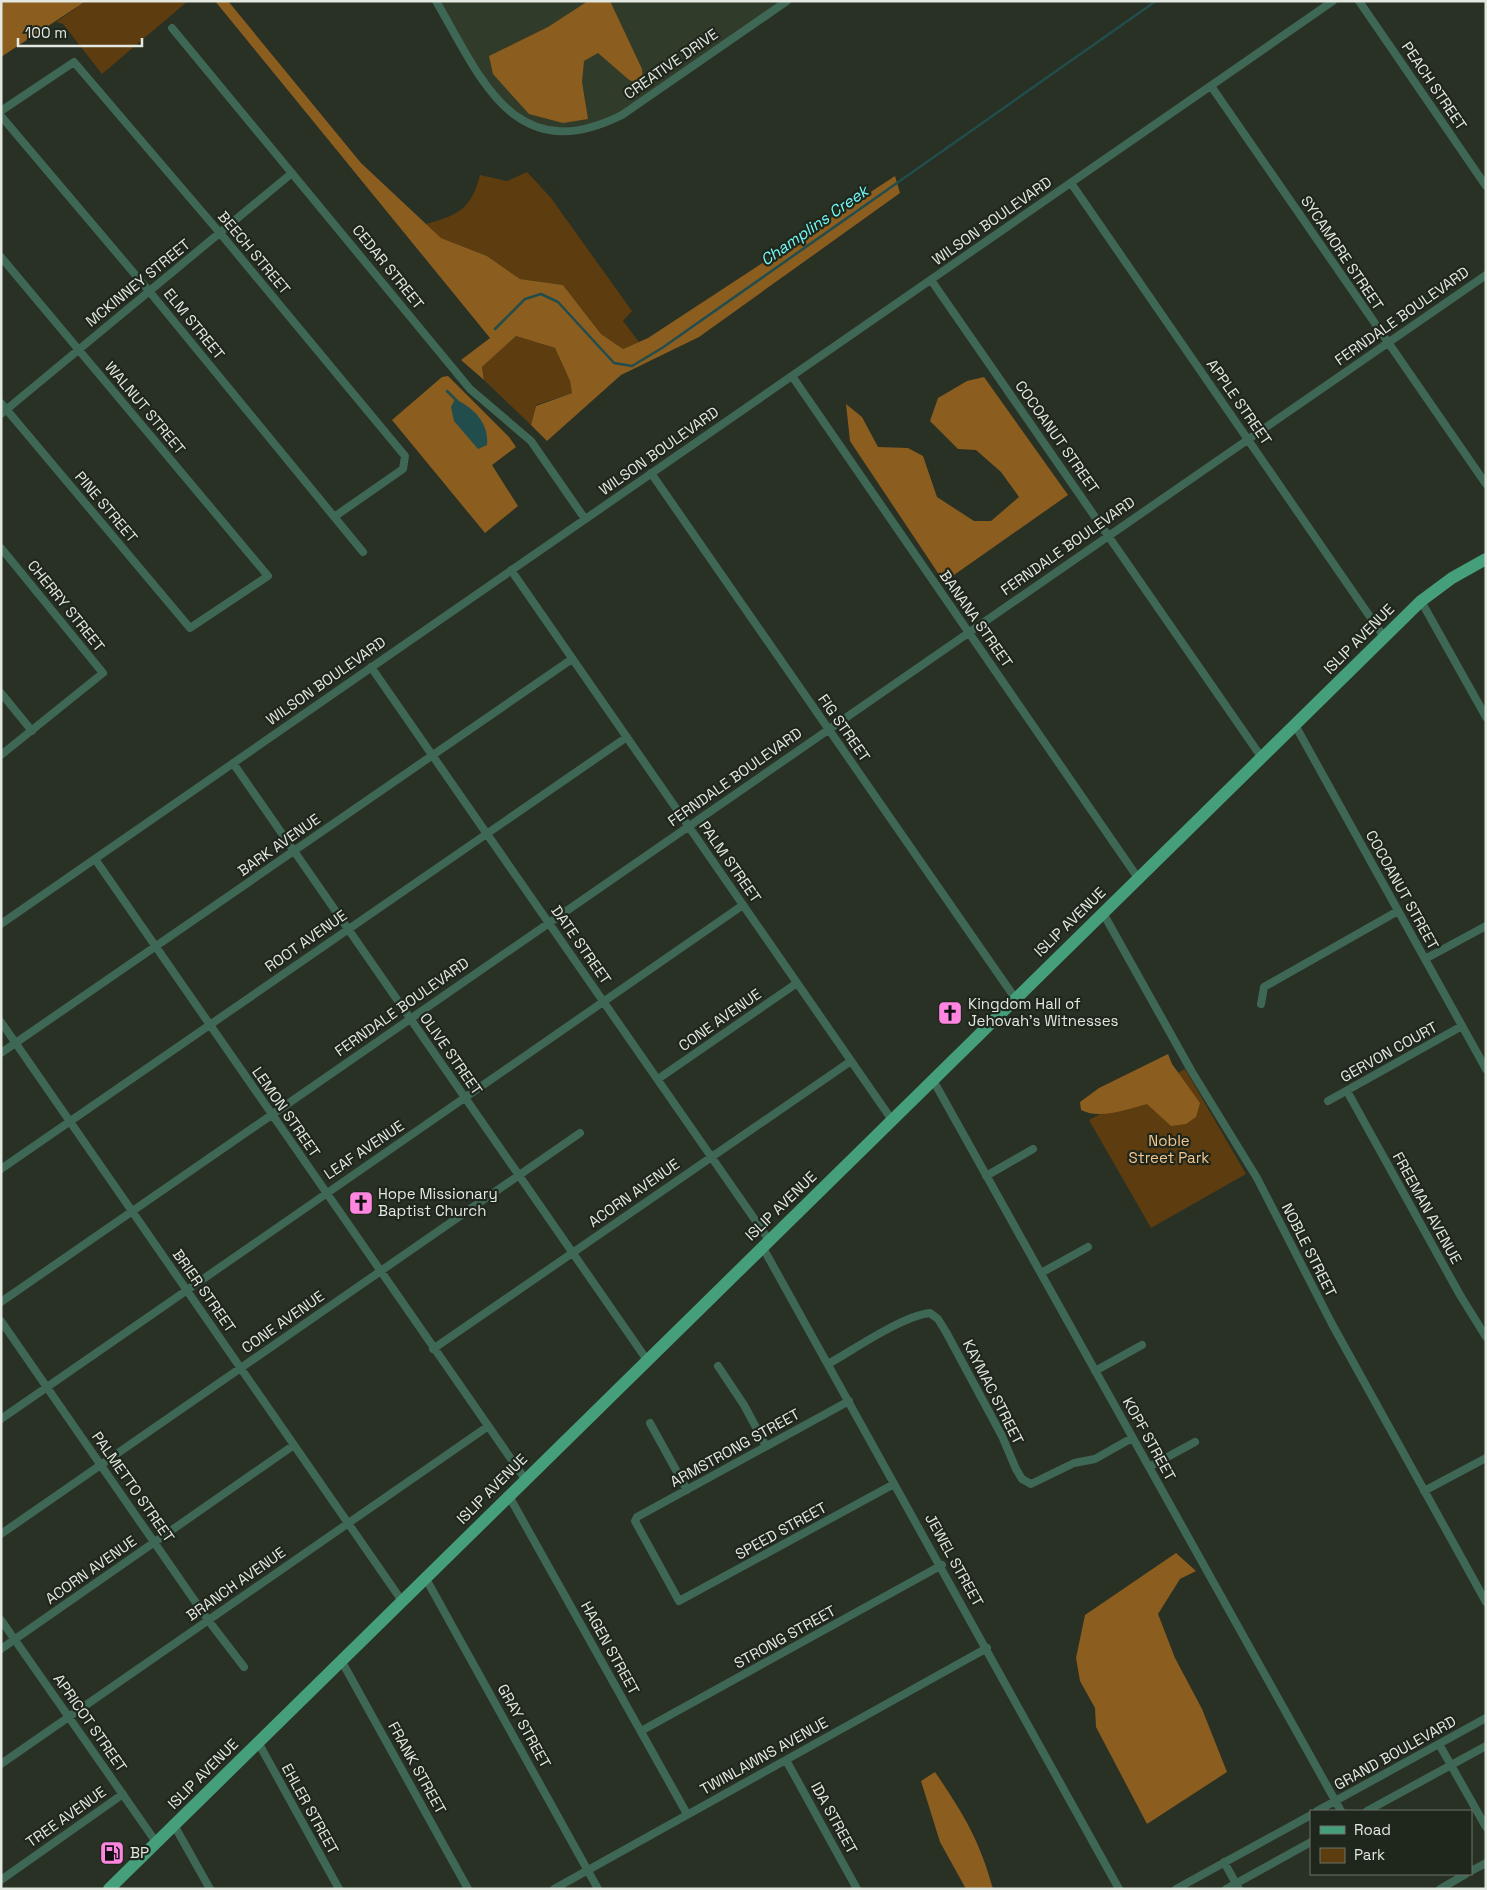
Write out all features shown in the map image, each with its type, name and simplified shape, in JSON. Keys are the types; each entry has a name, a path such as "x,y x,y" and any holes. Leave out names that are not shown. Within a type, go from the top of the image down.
{"main road":[{"name":"ISLIP AVENUE","path":"109,1889 1420,602 1452,578 1486,559"}],"street":[{"name":"CREATIVE DRIVE","path":"436,1 486,86 504,108 526,122 563,132 602,125 622,114 787,1"},
{"name":"WILSON BOULEVARD","path":"1,924 1333,1"},
{"name":"PEACH STREET","path":"1359,1 1486,186"},
{"name":"CEDAR STREET","path":"172,28 470,389 531,441 585,519"},
{"name":"BEECH STREET","path":"1,111 74,62 220,233 405,456 403,469 334,517"},
{"name":"SYCAMORE STREET","path":"1211,86 1486,484"},
{"name":"ELM STREET","path":"1,116 149,291 363,552"},
{"name":"MCKINNEY STREET","path":"3,409 78,350 292,173"},
{"name":"APPLE STREET","path":"1071,183 1384,637"},
{"name":"WALNUT STREET","path":"1,257 268,576 190,628"},
{"name":"FERNDALE BOULEVARD","path":"1,1302 1486,275"},
{"name":"COCOANUT STREET","path":"931,280 1262,758"},
{"name":"BANANA STREET","path":"792,376 1138,878"},
{"name":"PINE STREET","path":"3,409 190,628"},
{"name":"FIG STREET","path":"651,473 1015,998"},
{"name":"CHERRY STREET","path":"1,548 103,673 1,755"},
{"name":"PALM STREET","path":"511,570 892,1120"},
{"path":"1420,602 1486,717"},
{"name":"BARK AVENUE","path":"1,1054 572,659"},
{"name":"DATE STREET","path":"371,667 658,1079 766,1243"},
{"path":"1,693 32,731"},
{"name":"COCOANUT STREET","path":"1295,725 1486,1069"},
{"name":"ROOT AVENUE","path":"1,1169 486,832 627,737"},
{"name":"OLIVE STREET","path":"233,763 647,1360"},
{"name":"LEMON STREET","path":"95,859 487,1427 525,1479"},
{"name":"LEAF AVENUE","path":"1,1419 743,905"},
{"path":"1261,1004 1264,987 1398,911"},
{"name":"NOBLE STREET","path":"1104,913 1192,1072 1257,1178 1332,1324 1486,1602"},
{"path":"1425,959 1486,926"},
{"name":"CONE AVENUE","path":"658,1079 797,982"},
{"name":"BRIER STREET","path":"1,1022 402,1601"},
{"name":"GERVON COURT","path":"1328,1101 1462,1026"},
{"name":"ACORN AVENUE","path":"433,1349 851,1061"},
{"name":"KOPF STREET","path":"933,1080 1340,1810"},
{"name":"FREEMAN AVENUE","path":"1347,1091 1460,1295 1486,1337"},
{"name":"CONE AVENUE","path":"1,1534 580,1133"},
{"path":"986,1176 1033,1148"},
{"name":"JEWEL STREET","path":"766,1243 828,1364 894,1484 942,1566 1119,1889"},
{"path":"1041,1272 1088,1247"},
{"name":"KAYMAC STREET","path":"828,1364 920,1314 930,1313 938,1319 946,1332 1002,1436 1022,1479 1031,1484 1074,1463 1095,1459 1132,1438"},
{"name":"PALMETTO STREET","path":"1,1321 208,1620 244,1668"},
{"path":"1096,1371 1142,1345"},
{"path":"718,1366 744,1405 766,1446"},
{"name":"ARMSTRONG STREET","path":"635,1521 637,1518 849,1401"},
{"path":"650,1423 687,1490"},
{"name":"BRANCH AVENUE","path":"1,1764 487,1427"},
{"path":"1149,1467 1194,1442"},
{"name":"ACORN AVENUE","path":"1,1649 294,1445"},
{"path":"1424,1491 1486,1458"},
{"name":"SPEED STREET","path":"635,1521 679,1602 894,1484"},
{"name":"HAGEN STREET","path":"509,1496 687,1814"},
{"name":"STRONG STREET","path":"641,1731 942,1566"},
{"name":"GRAY STREET","path":"425,1577 598,1889"},
{"name":"APRICOT STREET","path":"1,1620 156,1842"},
{"name":"TWINLAWNS AVENUE","path":"554,1889 987,1648"},
{"name":"FRANK STREET","path":"341,1660 468,1889"},
{"name":"GRAND BOULEVARD","path":"1319,1810 1486,1718"},
{"name":"EHLER STREET","path":"258,1742 339,1889"},
{"path":"1439,1744 1486,1827"},
{"path":"1369,1810 1486,1746"},
{"name":"IDA STREET","path":"786,1760 857,1889"},
{"name":"TREE AVENUE","path":"1,1880 123,1794"},
{"path":"1176,1889 1310,1816"},
{"path":"174,1825 210,1889"},
{"path":"1226,1889 1237,1886 1310,1843"},
{"path":"1224,1862 1237,1886"},
{"path":"1472,1870 1486,1863"},
{"path":"1440,1889 1464,1875"}],"shaded area":[{"path":"1,1 86,1 1,57"},
{"path":"215,1 228,1 361,163 441,238 487,256 520,279 563,285 601,334 623,349 648,338 895,176 900,193 699,337 621,375 547,441 531,425 536,406 572,393 570,381 555,348 516,336 482,367 484,380 461,360 490,338"},
{"path":"436,1 787,1 602,125 543,128 505,108"},
{"path":"588,1 610,1 642,69 644,88 628,79 598,53 584,61 582,82 588,119 563,123 529,114 493,74 489,56 548,27"},
{"path":"448,376 509,437 516,447 492,465 518,506 485,533 392,420 442,377"},
{"path":"984,377 1068,495 944,582 850,441 846,404 862,417 878,447 908,448 923,456 937,497 974,521 991,521 1019,497 1001,472 976,450 958,449 930,421 938,398 967,381"},
{"path":"1168,1054 1172,1064 1200,1103 1196,1117 1186,1124 1171,1126 1147,1104 1105,1114 1089,1113 1081,1110 1080,1102 1099,1088"},
{"path":"1176,1553 1196,1571 1180,1579 1158,1614 1175,1658 1202,1709 1227,1772 1147,1824 1096,1727 1095,1708 1080,1681 1076,1658 1085,1615"},
{"path":"935,1772 970,1828 993,1889 966,1889 940,1842 921,1781"}],"green space":[{"path":"86,1 188,1 102,74 63,24 56,22"},
{"path":"527,172 551,198 632,311 623,321 639,342 623,349 601,334 563,285 520,279 487,256 441,238 426,224 455,214 462,209 472,196 480,175 507,181"},
{"path":"516,336 555,348 570,381 572,393 536,405 531,425 484,380 482,367"},
{"name":"Noble Street Park","path":"1185,1069 1246,1174 1151,1228 1089,1120"}],"water":[{"path":"455,399 479,417 486,430 487,445 478,449 454,421 451,407"}],"waterway":[{"name":"Champlins Creek","path":"495,329 525,299 541,294 558,302 614,363 632,366 662,348 1156,1"},
{"path":"447,391 457,401"}],"place":[{"name":"Kingdom Hall of Jehovah’s Witnesses","path":"950,1013"},
{"name":"Hope Missionary Baptist Church","path":"361,1203"},
{"name":"BP","path":"112,1853"}]}
